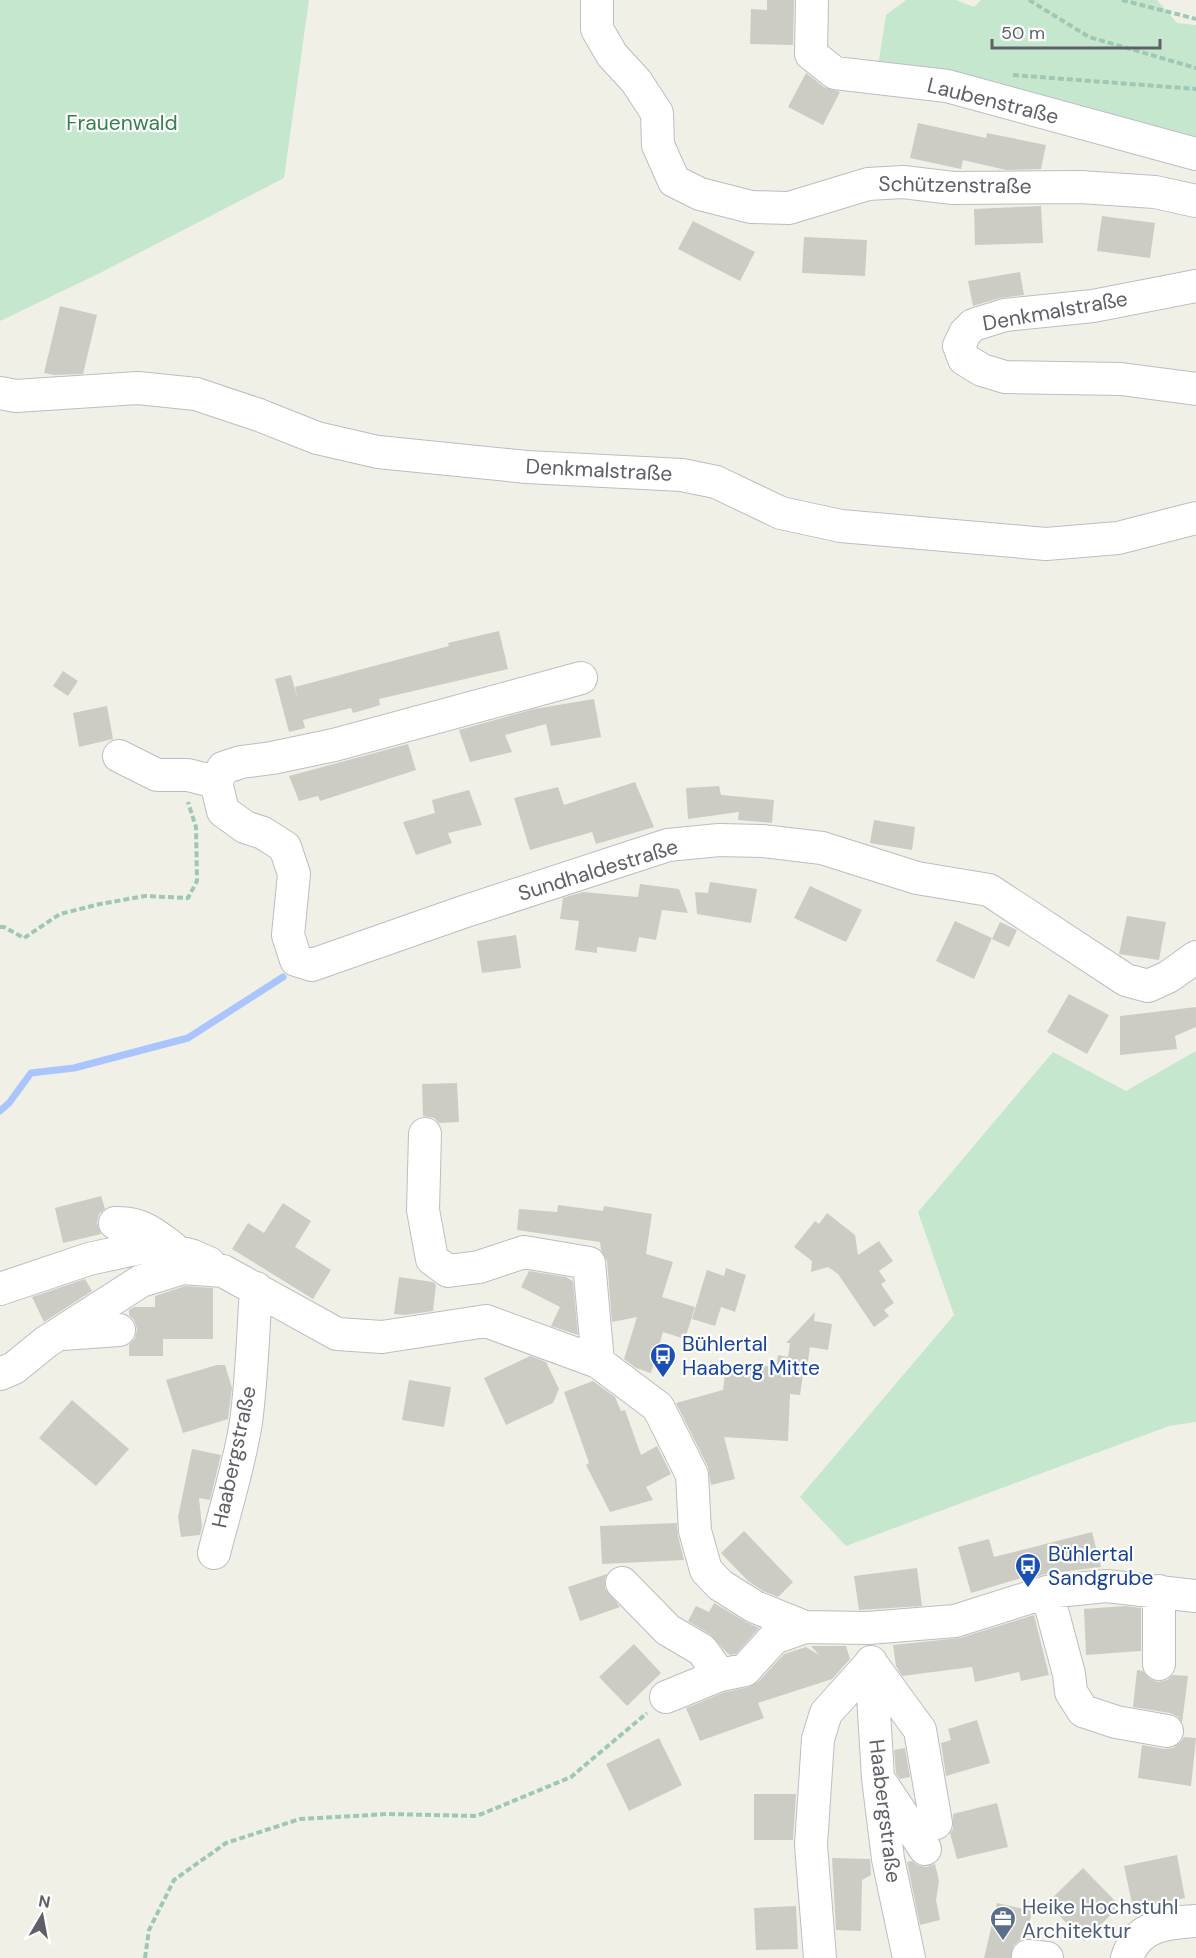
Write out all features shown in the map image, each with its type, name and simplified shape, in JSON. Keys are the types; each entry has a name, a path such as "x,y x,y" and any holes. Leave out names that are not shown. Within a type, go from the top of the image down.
{"street":[{"name":"Schützenstraße","path":"597,0 597,29 612,55 636,81 657,113 658,145 674,181 700,194 751,207 789,208 868,184 903,182 953,188 1080,187 1144,191 1196,201"},
{"name":"Laubenstraße","path":"812,0 812,54 835,73 946,86 1196,154"},
{"name":"Denkmalstraße","path":"1196,286 1093,306 1005,315 973,325 965,333 959,346 964,359 982,370 1005,377 1121,379 1196,389"},
{"name":"Denkmalstraße","path":"0,393 16,396 138,388 196,394 317,438 378,452 527,467 682,475 716,482 781,513 841,526 1046,544 1118,538 1196,518"},
{"path":"119,756 157,775 202,778 241,762 334,745 580,678"},
{"name":"Sundhaldestraße","path":"202,778 223,811 245,827 263,833 285,847 294,874 288,935 296,960 312,965 463,912 668,845 719,840 762,841 822,848 917,878 989,890 1126,980 1148,986 1168,977 1196,957"},
{"path":"425,1134 423,1210 432,1259 448,1271 479,1267 524,1252 589,1263 598,1362"},
{"path":"115,1223 130,1223 151,1232 176,1251"},
{"path":"0,1289 90,1259 153,1245 194,1256 223,1270 337,1334 382,1337 486,1322 598,1362 658,1407 692,1475 695,1531 706,1570 720,1585 754,1607 805,1627"},
{"path":"0,1374 14,1368 59,1334 141,1281 183,1268 223,1270"},
{"name":"Haabergstraße","path":"214,1553 246,1423 256,1288"},
{"path":"59,1334 119,1330"},
{"path":"622,1583 668,1630 702,1650 720,1675"},
{"path":"666,1697 720,1675 745,1670 774,1638 805,1627 868,1628 955,1621 1047,1593 1106,1586 1196,1596"},
{"path":"1159,1591 1159,1664"},
{"path":"1047,1593 1069,1674 1071,1692 1083,1711 1116,1722 1167,1731"},
{"name":"Haabergstraße","path":"868,1628 878,1778 888,1859 909,1958"},
{"path":"820,1958 811,1845 818,1738 826,1713 871,1663"},
{"name":"Haabergstraße","path":"871,1663 920,1730 930,1836 878,1778"},
{"path":"1127,1958 1131,1947 1149,1930 1163,1924 1196,1921"}],"path":[{"path":"1029,0 1089,37 1196,68"},
{"path":"1122,0 1196,19"},
{"path":"1011,75 1196,89"},
{"path":"0,927 24,938 60,914 90,906 145,897 188,898 197,881 196,827 188,803 202,778"},
{"path":"145,1958 149,1930 174,1880 226,1843 300,1820 388,1814 477,1816 571,1777 666,1697"}],"green space":[{"name":"Frauenwald","path":"0,0 309,0 284,178 100,273 0,321"},
{"path":"906,0 956,0 974,7 981,0 1157,0 1177,23 1196,25 1196,138 1002,84 878,66 886,15"},
{"path":"1196,1051 1196,1422 1169,1426 846,1546 800,1497 954,1315 918,1212 1053,1052 1126,1091"}],"building":[{"path":"767,0 794,0 793,45 750,44 751,9 767,10"},
{"path":"806,73 824,87 840,92 823,125 788,107"},
{"path":"918,123 986,138 987,133 1046,145 1041,169 1006,170 963,160 961,169 910,158"},
{"path":"1041,206 1043,243 975,245 974,209"},
{"path":"1102,216 1155,223 1150,258 1097,251"},
{"path":"693,221 755,252 740,281 678,249"},
{"path":"804,237 867,240 865,276 802,273"},
{"path":"1020,272 1024,295 1000,298 973,306 968,281"},
{"path":"60,306 97,315 83,374 44,373"},
{"path":"499,631 508,669 379,699 380,705 353,713 351,708 303,720 305,728 289,732 275,679 291,675 298,700 295,687 449,646 448,643"},
{"path":"63,671 78,681 68,696 53,686"},
{"path":"594,699 601,737 551,746 546,724 505,735 512,752 470,762 459,730 534,709"},
{"path":"107,706 113,739 79,747 73,713"},
{"path":"408,744 416,770 320,801 318,796 299,801 289,776"},
{"path":"635,782 654,827 596,844 592,832 530,850 514,798 558,787 564,805"},
{"path":"719,786 721,795 774,800 772,823 738,820 739,812 688,819 686,788"},
{"path":"469,790 482,825 448,833 452,843 416,855 403,822 435,813 432,800"},
{"path":"874,820 915,827 912,850 870,843"},
{"path":"710,882 757,889 751,923 697,914 695,892 708,893"},
{"path":"640,884 679,889 688,913 662,910 656,940 639,937 636,952 597,947 597,953 575,950 579,921 560,919 563,898 583,892 638,897"},
{"path":"810,886 862,910 846,942 794,918"},
{"path":"1127,916 1166,922 1159,960 1119,954"},
{"path":"955,921 992,938 974,979 936,961"},
{"path":"1000,922 1017,930 1009,947 992,939"},
{"path":"516,935 521,968 482,973 477,941"},
{"path":"1069,994 1109,1015 1087,1054 1047,1032"},
{"path":"1196,1007 1196,1027 1175,1036 1177,1049 1120,1055 1120,1016"},
{"path":"457,1083 459,1122 439,1123 434,1118 423,1116 422,1084"},
{"path":"101,1196 105,1209 99,1214 97,1223 101,1234 63,1243 55,1208"},
{"path":"283,1203 311,1221 295,1247 331,1270 313,1299 232,1249 248,1223 264,1233"},
{"path":"558,1205 603,1211 604,1206 652,1214 646,1254 673,1262 662,1297 695,1307 685,1339 663,1332 651,1373 636,1368 624,1359 637,1317 612,1322 607,1261 601,1250 600,1242 517,1230 519,1209 557,1212"},
{"path":"827,1213 855,1235 858,1255 879,1241 893,1261 879,1271 886,1281 881,1284 894,1303 884,1310 889,1316 874,1327 838,1274 828,1267 811,1272 812,1261 794,1247 815,1221 819,1224"},
{"path":"726,1268 746,1275 735,1312 721,1307 715,1326 692,1319 707,1270 724,1276"},
{"path":"529,1271 566,1277 573,1281 578,1335 551,1326 560,1307 521,1287"},
{"path":"399,1277 433,1282 436,1285 433,1311 405,1315 394,1314"},
{"path":"85,1279 92,1291 44,1322 32,1297"},
{"path":"185,1286 213,1288 213,1339 163,1339 163,1356 129,1356 129,1345 135,1338 137,1329 134,1320 129,1315 129,1310 134,1307 155,1307 155,1296"},
{"path":"815,1312 814,1321 832,1324 828,1350 810,1347 800,1395 790,1394 788,1441 724,1437 735,1479 711,1485 708,1467 676,1403 723,1390 726,1367 744,1363 776,1367 778,1355 788,1357 790,1343 786,1343"},
{"path":"530,1356 546,1362 559,1389 553,1403 506,1425 484,1378"},
{"path":"217,1365 225,1365 232,1388 228,1419 183,1433 166,1380"},
{"path":"409,1380 451,1387 444,1427 402,1420"},
{"path":"593,1381 615,1397 621,1411 625,1410 641,1455 657,1446 671,1474 646,1487 653,1500 610,1512 586,1465 589,1463 564,1392"},
{"path":"72,1400 129,1449 96,1486 39,1438"},
{"path":"192,1449 221,1455 210,1500 199,1498 202,1526 200,1535 181,1537 178,1517"},
{"path":"677,1523 684,1560 602,1564 600,1526"},
{"path":"744,1531 793,1582 778,1597 748,1581 721,1553"},
{"path":"1092,1532 1101,1567 1045,1574 1026,1580 1025,1577 971,1593 958,1547 989,1539 994,1557"},
{"path":"917,1568 922,1606 859,1610 854,1576"},
{"path":"607,1574 605,1588 620,1607 580,1621 568,1587"},
{"path":"714,1603 759,1628 736,1654 730,1655 711,1635 688,1621 696,1606 709,1612"},
{"path":"1125,1606 1141,1608 1141,1651 1086,1655 1084,1609"},
{"path":"1034,1615 1049,1675 1021,1681 1019,1672 975,1682 972,1667 902,1676 896,1666 893,1645 960,1638"},
{"path":"634,1644 661,1673 627,1706 599,1677"},
{"path":"811,1646 846,1646 850,1659 832,1679 758,1703 764,1718 700,1741 686,1708 725,1692 749,1687 758,1682 784,1654 806,1647 819,1655"},
{"path":"1137,1670 1143,1671 1150,1679 1158,1682 1167,1680 1173,1675 1188,1676 1182,1723 1178,1717 1170,1713 1133,1707"},
{"path":"977,1720 990,1763 946,1776 941,1743 951,1740 948,1729"},
{"path":"1184,1737 1196,1738 1191,1786 1138,1778 1142,1745 1164,1749 1173,1748"},
{"path":"659,1738 682,1785 629,1811 606,1764"},
{"path":"905,1748 910,1777 900,1779 896,1773 894,1750"},
{"path":"754,1794 796,1794 793,1840 754,1840"},
{"path":"997,1803 1008,1847 957,1859 950,1833 953,1829 953,1814"},
{"path":"1177,1855 1185,1898 1133,1908 1124,1866"},
{"path":"832,1858 870,1859 871,1875 862,1880 861,1931 836,1930"},
{"path":"912,1861 926,1867 935,1864 939,1881 936,1900 940,1920 920,1925 907,1862"},
{"path":"1083,1868 1120,1906 1084,1941 1047,1903"},
{"path":"997,1903 1032,1911 1026,1939 1014,1945 1011,1958 984,1958"},
{"path":"796,1906 798,1949 756,1950 754,1908"}],"waterway":[{"path":"0,1111 9,1103 31,1073 74,1068 188,1038 283,977"}],"place":[{"name":"Bühlertal Haaberg Mitte","path":"663,1379"},
{"name":"Bühlertal Sandgrube","path":"1028,1589"},
{"name":"Heike Hochstuhl Architektur","path":"1003,1942"}]}
